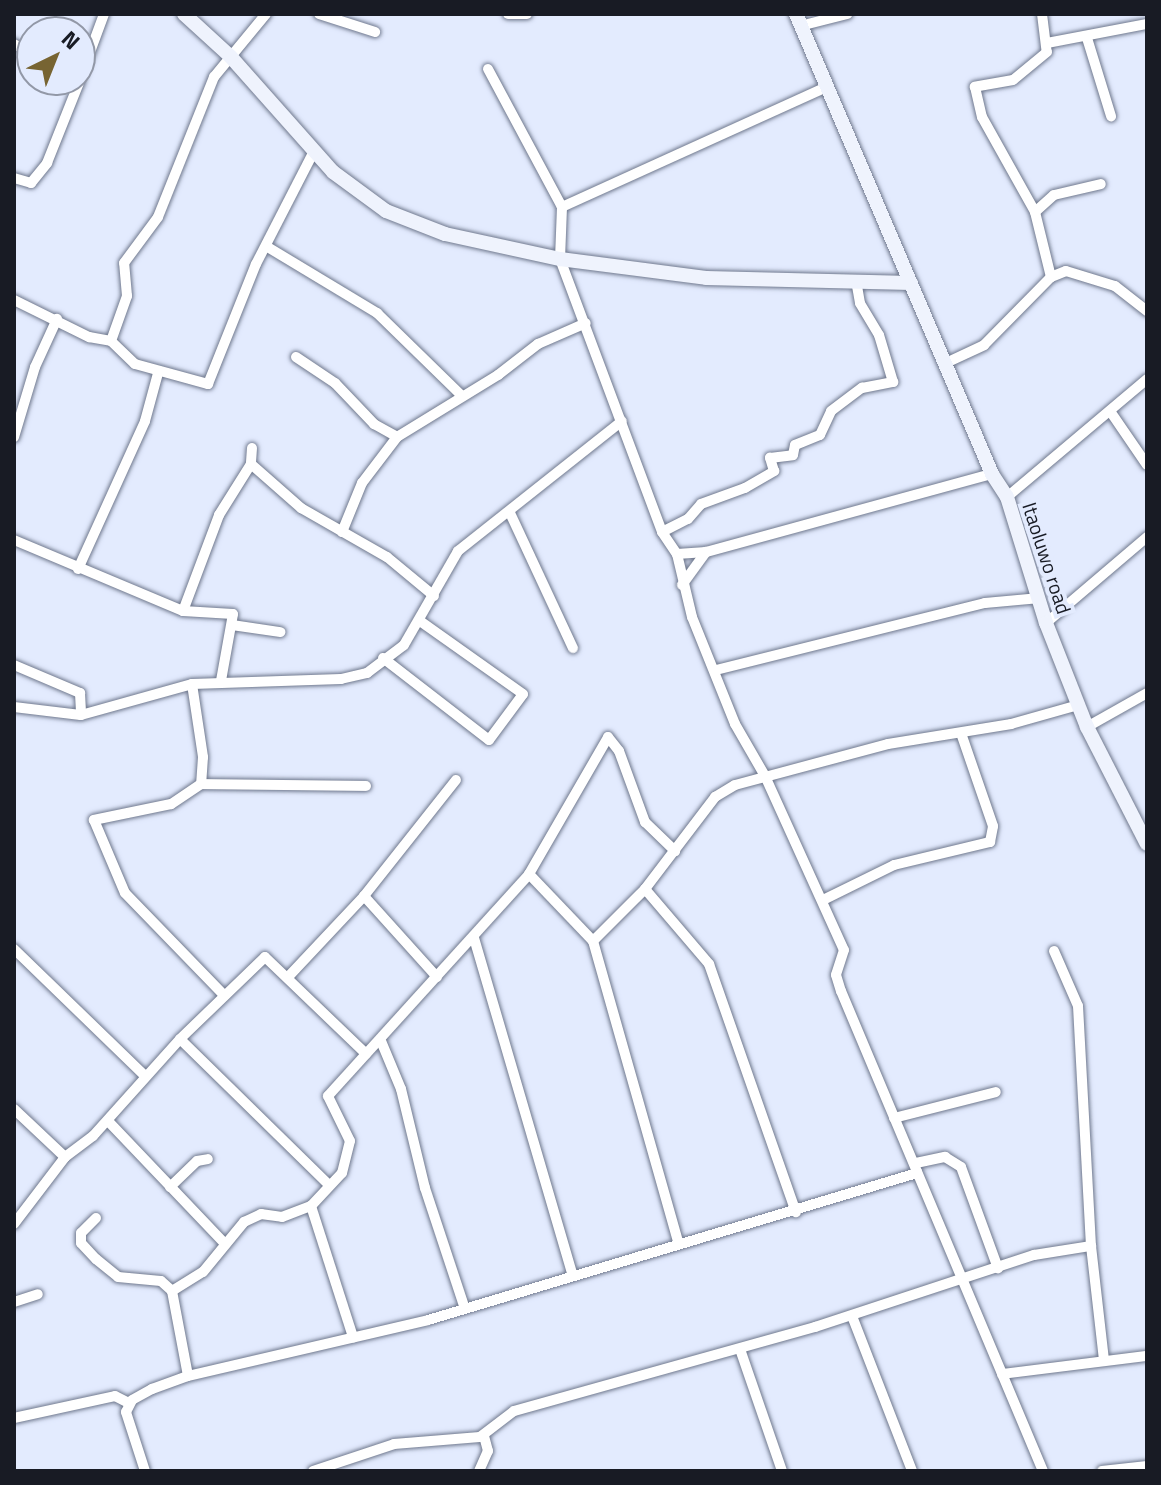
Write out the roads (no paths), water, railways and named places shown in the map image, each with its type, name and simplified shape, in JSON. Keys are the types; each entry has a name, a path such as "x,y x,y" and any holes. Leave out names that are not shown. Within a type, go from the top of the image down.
{"street":[{"path":"96,36 104,14"},
{"path":"184,14 230,56 313,153 361,194 400,217 445,234 560,259 706,278 911,283"},
{"path":"111,341 127,296 124,263 148,237 214,77 266,14"},
{"path":"319,14 375,32"},
{"path":"508,14 527,14"},
{"path":"798,20 847,14"},
{"path":"1042,14 1047,52 1013,80 975,87 982,117 1035,212 1051,277"},
{"name":"Itaoluwo road","path":"798,20 948,362 992,474 1007,497 1046,623 1087,727 1147,844"},
{"path":"1047,43 1087,38 1147,24"},
{"path":"1087,38 1111,116"},
{"path":"488,69 562,207 560,259 662,532 677,554 682,585 735,724 765,776 844,950 836,979 1043,1471"},
{"path":"562,207 826,87"},
{"path":"14,178 31,183 47,163 74,96"},
{"path":"14,300 89,337 111,341 125,358 158,373 208,384 266,246 313,153"},
{"path":"1035,212 1054,195 1101,184"},
{"path":"266,246 377,313 461,395"},
{"path":"948,362 984,345 1051,277 1066,271 1104,282 1147,311"},
{"path":"662,532 694,515 701,504 745,488 774,471 770,458 793,455 795,445 820,435 831,411 862,388 893,382 879,335 860,303 856,280"},
{"path":"14,437 35,367 57,319"},
{"path":"342,532 362,483 397,437 498,375 538,344 586,323"},
{"path":"296,357 335,383 374,424 397,437"},
{"path":"78,569 145,421 158,373"},
{"path":"1007,497 1147,379"},
{"path":"1110,411 1147,465"},
{"path":"14,707 81,715 192,684 354,677 377,668 383,658 396,654 420,621 458,551 510,513 622,421"},
{"path":"183,611 219,515 251,464 252,448"},
{"path":"251,464 312,516 387,557 434,596"},
{"path":"677,554 706,552 992,474"},
{"path":"510,513 573,648"},
{"path":"1046,623 1147,537"},
{"path":"14,540 183,611 233,614 221,681"},
{"path":"682,585 706,552"},
{"path":"716,670 985,603 1040,598"},
{"path":"383,658 489,740 523,694 420,621"},
{"path":"232,625 280,632"},
{"path":"14,665 80,693 81,715"},
{"path":"192,684 203,757 201,784"},
{"path":"1087,727 1147,693"},
{"path":"593,941 645,889 715,797 765,776 888,744 961,733 1078,705"},
{"path":"823,900 894,865 990,842 993,826 961,733"},
{"path":"172,1291 203,1272 224,1243 253,1216 282,1217 311,1206 342,1173 350,1147 328,1096 529,874 608,737 619,751 645,822 675,851"},
{"path":"289,976 364,896 456,780"},
{"path":"224,995 125,893 94,820 171,804 201,784 366,786"},
{"path":"529,874 593,941 679,1244"},
{"path":"645,889 709,964 796,1212"},
{"path":"364,896 437,977"},
{"path":"474,938 572,1274"},
{"path":"14,949 145,1076"},
{"path":"1054,951 1078,1006 1091,1246 1104,1360"},
{"path":"14,1224 65,1157 108,1121 180,1039 265,957 289,976 366,1054"},
{"path":"180,1039 329,1185"},
{"path":"381,1041 401,1089 425,1188 464,1306"},
{"path":"894,1118 996,1092"},
{"path":"14,1109 65,1157"},
{"path":"108,1121 224,1243"},
{"path":"129,1403 188,1376 428,1320 572,1274 796,1212 945,1157 961,1167 998,1268"},
{"path":"170,1187 197,1161 208,1159"},
{"path":"311,1206 353,1337"},
{"path":"96,1218 81,1233 81,1243 96,1259 118,1277 161,1281 172,1291 188,1376"},
{"path":"313,1471 334,1468 394,1444 484,1436 514,1411 852,1316 1034,1255 1091,1246"},
{"path":"14,1302 38,1294"},
{"path":"852,1316 912,1471"},
{"path":"740,1349 782,1471"},
{"path":"1002,1374 1147,1356"},
{"path":"14,1418 115,1396 129,1403"},
{"path":"129,1403 127,1419 145,1471"},
{"path":"479,1471 488,1451 484,1436"},
{"path":"1102,1471 1147,1466"}]}
